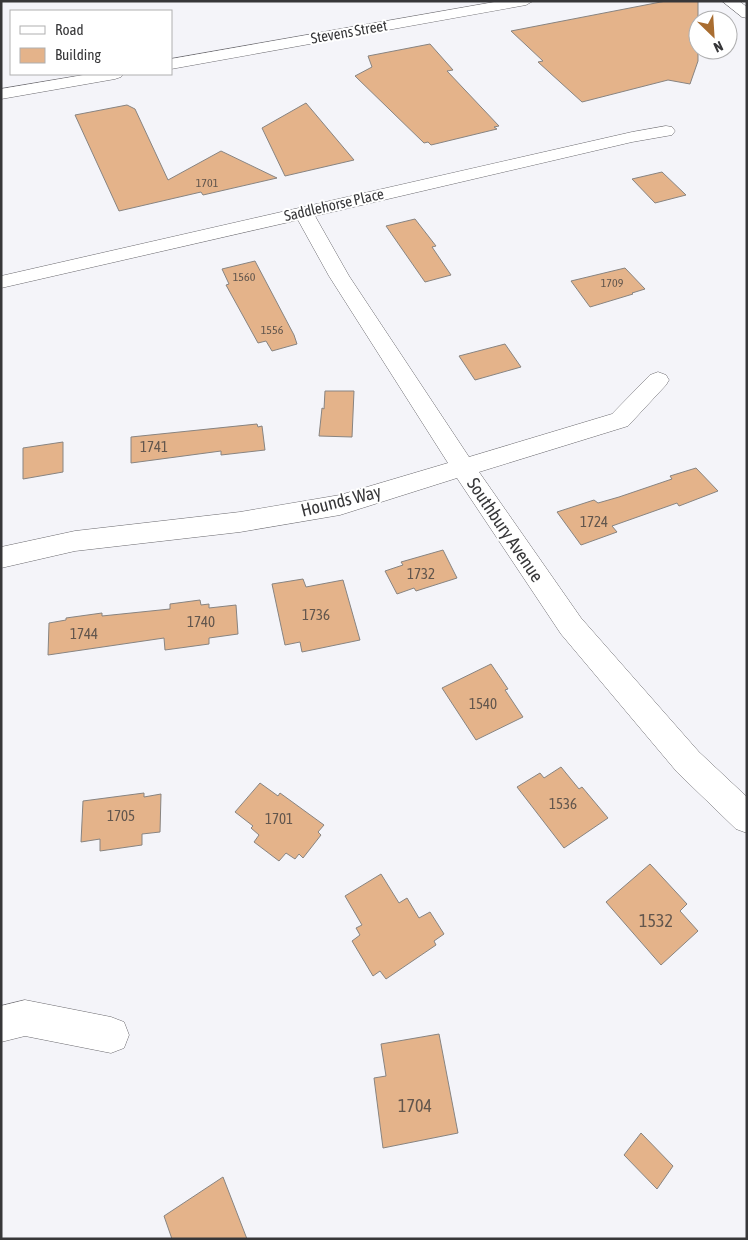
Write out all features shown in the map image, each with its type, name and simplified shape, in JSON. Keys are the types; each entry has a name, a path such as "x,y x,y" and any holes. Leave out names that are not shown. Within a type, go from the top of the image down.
{"street":[{"name":"Stevens Street","path":"172,64 526,1"},
{"path":"729,1 747,14"},
{"path":"418,5 437,17"},
{"path":"1,94 109,75"},
{"name":"Saddlehorse Place","path":"1,282 632,137 666,131"},
{"name":"Southbury Avenue","path":"303,212 339,276 462,466 571,626 688,762 747,818"},
{"name":"Hounds Way","path":"1,558 75,541 240,522 340,505 462,466 620,420 658,380"},
{"path":"1,1024 25,1018 111,1035"}],"building":[{"path":"666,1 698,1 698,10 688,10 688,60 698,61 690,84 668,80 582,102 538,62 543,61 511,31"},
{"path":"430,44 453,70 447,71 499,126 494,127 497,129 431,145 428,142 424,143 355,76 372,67 368,56"},
{"path":"306,103 354,160 285,176 262,128"},
{"path":"127,105 135,109 168,180 221,151 277,178 203,195 201,192 119,211 75,115"},
{"path":"662,172 686,195 655,203 632,179"},
{"path":"415,219 436,246 432,247 451,275 425,282 386,226"},
{"path":"255,261 297,344 272,351 266,341 258,343 226,285 229,284 222,269"},
{"path":"625,268 645,289 590,307 571,281"},
{"path":"505,344 521,367 475,380 459,356"},
{"path":"325,391 354,391 352,437 319,436"},
{"path":"257,424 258,427 262,426 265,450 221,455 221,451 131,463 131,437"},
{"path":"63,442 63,472 23,479 23,448"},
{"path":"696,468 718,491 679,506 677,503 612,526 617,532 581,545 557,512 594,500 598,503 619,497 672,479 670,476"},
{"path":"443,550 457,578 416,591 414,588 397,594 385,571 403,565 401,562"},
{"path":"303,579 306,587 343,580 360,640 302,652 300,642 285,645 272,584"},
{"path":"200,600 201,605 209,604 209,608 236,605 238,634 209,638 209,644 165,650 164,638 48,655 49,623 66,620 66,618 102,613 102,616 170,609 170,604"},
{"path":"491,664 508,689 505,690 523,717 476,740 442,688"},
{"path":"561,767 579,789 582,787 608,818 564,848 517,787 540,773 544,778"},
{"path":"260,783 278,796 280,793 324,825 318,832 321,835 303,858 299,854 295,859 286,853 279,861 254,842 259,835 251,828 253,826 235,812"},
{"path":"144,793 144,797 161,794 160,832 142,834 142,845 100,851 100,839 81,842 83,801"},
{"path":"650,864 687,904 680,911 698,931 661,965 606,902"},
{"path":"381,874 399,903 407,898 419,918 430,912 444,934 434,941 436,945 386,979 380,971 373,976 352,941 360,935 356,928 362,925 345,896"},
{"path":"439,1034 458,1133 383,1148 374,1078 386,1076 381,1044"},
{"path":"641,1133 673,1166 657,1189 624,1155"},
{"path":"223,1177 247,1239 172,1239 164,1216"}]}
